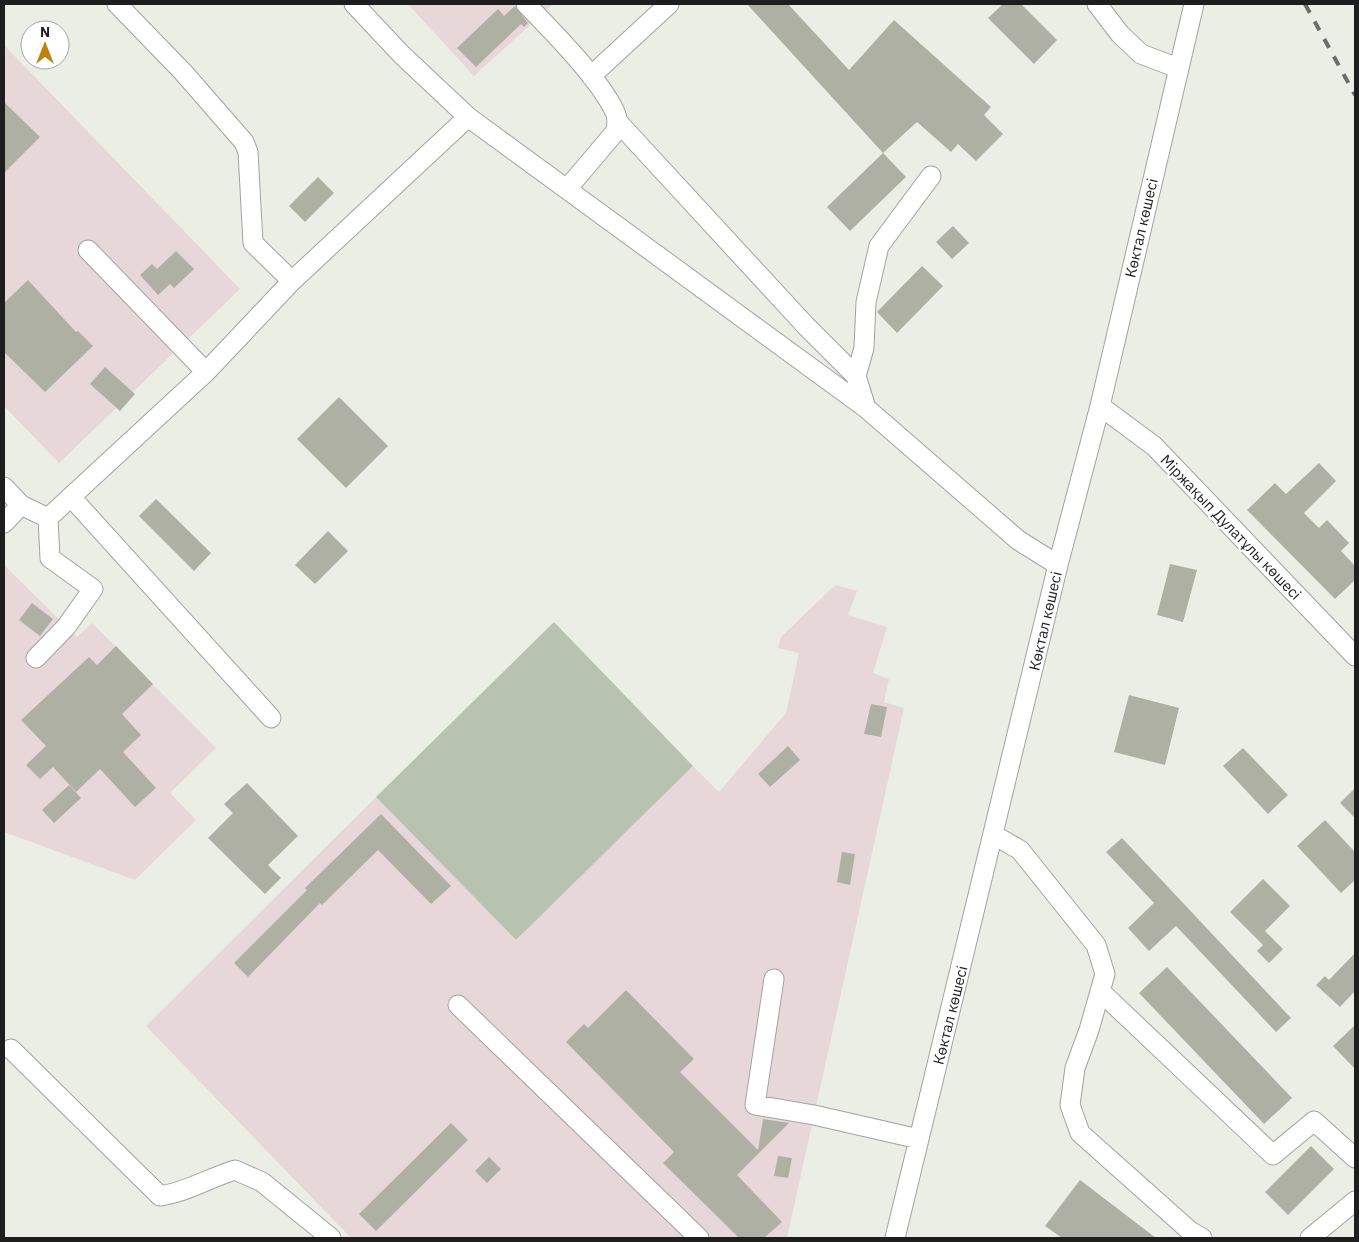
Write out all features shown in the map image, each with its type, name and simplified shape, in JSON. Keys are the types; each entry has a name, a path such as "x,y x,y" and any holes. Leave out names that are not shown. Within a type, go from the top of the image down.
{"street":[{"path":"116,4 182,72 244,142 248,152 253,243 292,281"},
{"path":"354,4 402,55 468,117 866,408 1018,540 1058,565"},
{"path":"526,4 591,76 616,112 618,121 616,130 567,189"},
{"path":"591,76 669,4"},
{"path":"1097,4 1120,34 1142,54 1178,68"},
{"name":"Көктал көшесі","path":"895,1238 1058,565 1100,406 1194,4"},
{"path":"48,518 206,372 292,281 468,117"},
{"path":"618,121 806,326 856,376 866,408"},
{"path":"856,376 864,348 866,302 879,246 931,176"},
{"path":"88,250 206,372"},
{"name":"Міржақып Дулатұлы көшесі","path":"1100,406 1154,446 1355,656"},
{"path":"4,487 21,505 48,518"},
{"path":"71,497 271,718"},
{"path":"4,523 21,505"},
{"path":"36,658 66,627 93,589 50,558 48,518"},
{"path":"994,835 1020,850 1096,945 1105,974 1075,1068 1070,1105 1080,1132 1190,1231 1202,1238"},
{"path":"774,979 755,1105 814,1115 920,1139"},
{"path":"1100,991 1272,1155 1314,1121 1355,1158"},
{"path":"458,1005 699,1238"},
{"path":"11,1049 160,1196 181,1193 207,1179 235,1170 262,1182 330,1238"},
{"path":"1310,1238 1355,1201"}],"shaded area":[{"path":"408,4 553,4 474,76"},
{"path":"4,45 20,62 20,70 28,70 240,289 59,463 4,406"},
{"path":"4,565 77,637 92,623 216,748 170,793 196,820 135,880 4,832"},
{"path":"835,585 857,591 848,615 887,627 873,673 889,679 884,702 904,708 787,1238 351,1238 146,1026 376,797 516,940 693,766 719,792 786,713 799,653 778,648 781,637"},
{"path":"554,622 693,766 516,940 376,797"}],"building":[{"path":"747,4 788,4 849,70 894,20 991,107 984,115 1003,134 976,161 958,144 951,152 917,122 883,153"},
{"path":"1003,4 1021,4 1057,40 1034,64 988,18"},
{"path":"515,6 528,23 524,27 521,24 476,67 457,48 498,9 504,16"},
{"path":"4,102 40,137 4,173"},
{"path":"883,153 906,177 850,231 827,207"},
{"path":"318,177 334,193 305,222 289,206"},
{"path":"953,226 969,243 952,259 936,242"},
{"path":"176,251 194,269 174,288 170,284 158,295 140,275 152,264 157,269"},
{"path":"922,266 943,286 897,333 877,312"},
{"path":"28,280 76,332 78,331 93,346 45,392 4,352 4,303"},
{"path":"105,367 135,394 120,411 90,384"},
{"path":"339,397 388,446 346,488 297,439"},
{"path":"1319,463 1336,481 1304,513 1319,528 1327,520 1349,543 1341,551 1355,566 1355,580 1335,599 1247,510 1275,483 1286,494"},
{"path":"156,499 211,553 194,571 139,516"},
{"path":"328,531 348,551 315,584 295,565"},
{"path":"1170,564 1197,570 1183,622 1157,615"},
{"path":"32,603 53,619 40,636 19,620"},
{"path":"116,646 153,684 122,714 141,735 123,752 156,788 135,807 100,769 76,792 53,767 40,779 26,765 46,746 21,720 89,657 97,665"},
{"path":"1129,695 1179,708 1165,765 1114,752"},
{"path":"871,704 887,707 881,737 864,734"},
{"path":"788,746 800,760 770,787 758,774"},
{"path":"1243,748 1288,795 1268,814 1223,766"},
{"path":"247,783 298,836 268,865 281,878 265,894 208,838 233,813 224,804"},
{"path":"69,785 81,798 54,823 42,810"},
{"path":"1355,788 1355,818 1340,803"},
{"path":"381,814 451,886 431,904 378,850 322,905 320,903 248,977 234,963 307,890 305,888"},
{"path":"1325,820 1355,852 1355,880 1341,893 1297,846"},
{"path":"1122,838 1291,1018 1276,1032 1176,926 1149,951 1128,928 1154,903 1106,852"},
{"path":"842,852 855,854 850,885 837,882"},
{"path":"1263,879 1290,906 1265,931 1283,949 1269,963 1257,951 1263,945 1230,912"},
{"path":"1355,953 1355,991 1340,1007 1316,985 1325,976 1329,980"},
{"path":"1167,967 1292,1098 1264,1124 1139,993"},
{"path":"626,990 694,1059 680,1072 758,1150 763,1119 789,1123 737,1175 782,1222 764,1238 739,1238 663,1163 674,1152 566,1042 584,1024 588,1028"},
{"path":"1355,1025 1355,1069 1333,1046"},
{"path":"451,1123 468,1140 376,1231 359,1214"},
{"path":"1311,1146 1334,1169 1288,1215 1265,1192"},
{"path":"778,1156 792,1158 788,1178 774,1176"},
{"path":"489,1157 501,1169 487,1183 475,1171"},
{"path":"1080,1180 1156,1238 1062,1238 1045,1226"}],"railway":[{"path":"1305,4 1355,95"}]}
